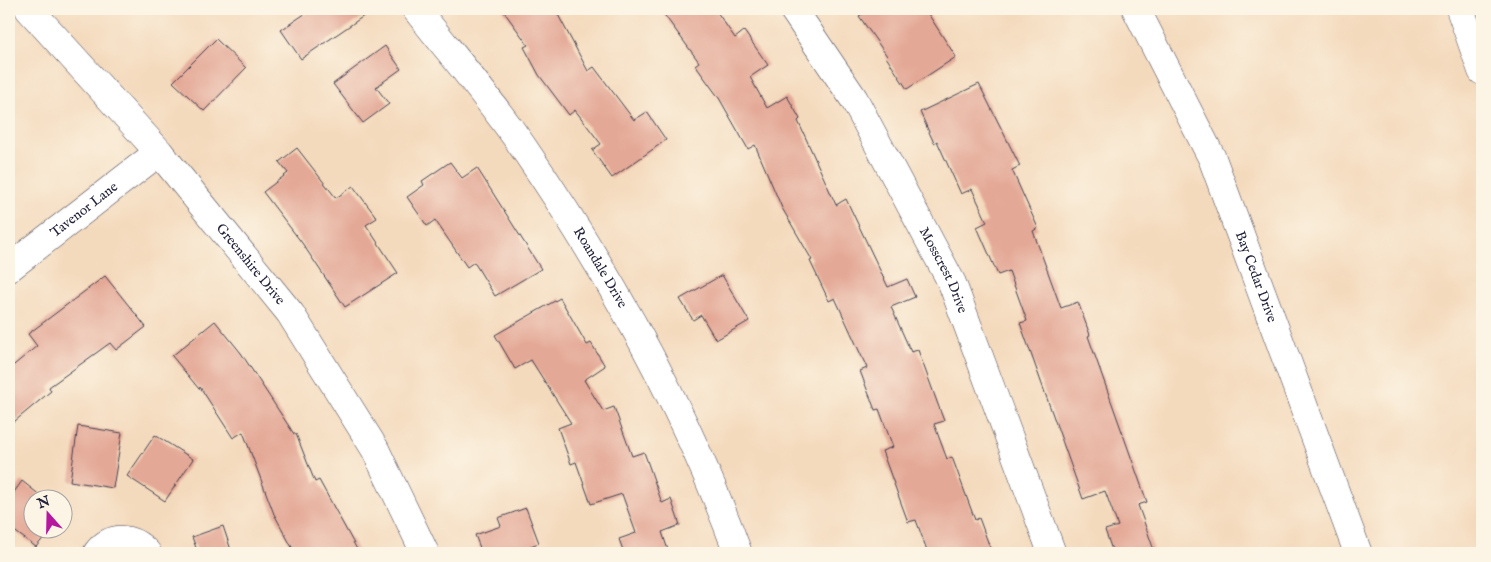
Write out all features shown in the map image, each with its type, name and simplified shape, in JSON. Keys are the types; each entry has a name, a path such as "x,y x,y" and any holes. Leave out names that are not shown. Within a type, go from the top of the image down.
{"street":[{"name":"Greenshire Drive","path":"28,9 159,152 290,313 375,449 425,553"},
{"name":"Roandale Drive","path":"416,9 524,148 629,314 674,400 716,495 738,553"},
{"name":"Mosscrest Drive","path":"793,9 854,99 952,283 1052,553"},
{"name":"Bay Cedar Drive","path":"1136,9 1212,158 1358,553"},
{"path":"1460,9 1482,71"},
{"name":"Tavenor Lane","path":"9,268 159,152"},
{"path":"97,553 104,545 122,539 140,546 146,553"}],"building":[{"path":"312,9 374,9 301,59 281,30"},
{"path":"502,9 555,9 588,71 594,67 634,120 647,112 666,140 612,178 592,150 601,144 575,110 569,115 539,75 524,47 528,45"},
{"path":"660,9 715,9 735,38 744,31 768,65 750,77 767,108 787,96 800,119 798,121 836,205 846,199 888,287 907,279 915,297 891,307 911,352 918,350 944,421 934,424 947,459 952,457 975,520 979,518 992,553 928,553 916,520 908,522 882,451 893,447 879,409 875,410 860,371 867,368 835,298 829,301 810,261 812,260 782,208 755,145 748,149 719,98 695,65 699,62"},
{"path":"870,9 925,9 956,57 907,89 859,16"},
{"path":"216,39 246,68 204,111 173,82"},
{"path":"385,46 401,69 376,87 389,104 363,123 333,84"},
{"path":"979,84 1020,166 1012,170 1038,228 1033,231 1061,308 1078,302 1090,335 1088,336 1147,502 1138,505 1155,553 1113,553 1105,530 1118,526 1105,491 1083,499 1020,323 1027,321 1009,271 998,275 977,227 987,222 972,189 961,194 937,141 934,143 920,112"},
{"path":"297,148 336,198 353,186 377,218 366,225 398,273 345,307 302,243 263,192 288,173 279,162"},
{"path":"450,162 462,178 477,168 541,269 495,296 474,262 467,267 435,220 427,226 407,197 424,185 422,181"},
{"path":"722,275 749,321 716,340 701,315 693,320 680,299"},
{"path":"105,276 146,327 116,350 110,343 49,387 51,391 9,426 9,369 37,346 28,334"},
{"path":"560,298 587,345 591,343 605,366 584,380 603,411 614,407 632,456 644,452 662,503 671,499 680,525 662,532 669,553 624,553 619,539 636,533 622,494 591,504 576,462 571,464 558,428 571,423 531,360 515,369 495,335"},
{"path":"215,321 241,353 294,434 296,434 315,482 319,480 359,553 295,553 274,514 243,432 233,438 200,387 199,389 172,356"},
{"path":"78,426 122,433 113,488 70,481"},
{"path":"155,435 193,459 165,501 127,476"},
{"path":"22,481 33,490 22,490 22,537 9,527 9,499"},
{"path":"526,508 539,543 510,553 482,553 475,535 501,526 498,518"},
{"path":"223,526 232,553 198,553 192,537"},
{"path":"27,540 42,540 36,547"}]}
